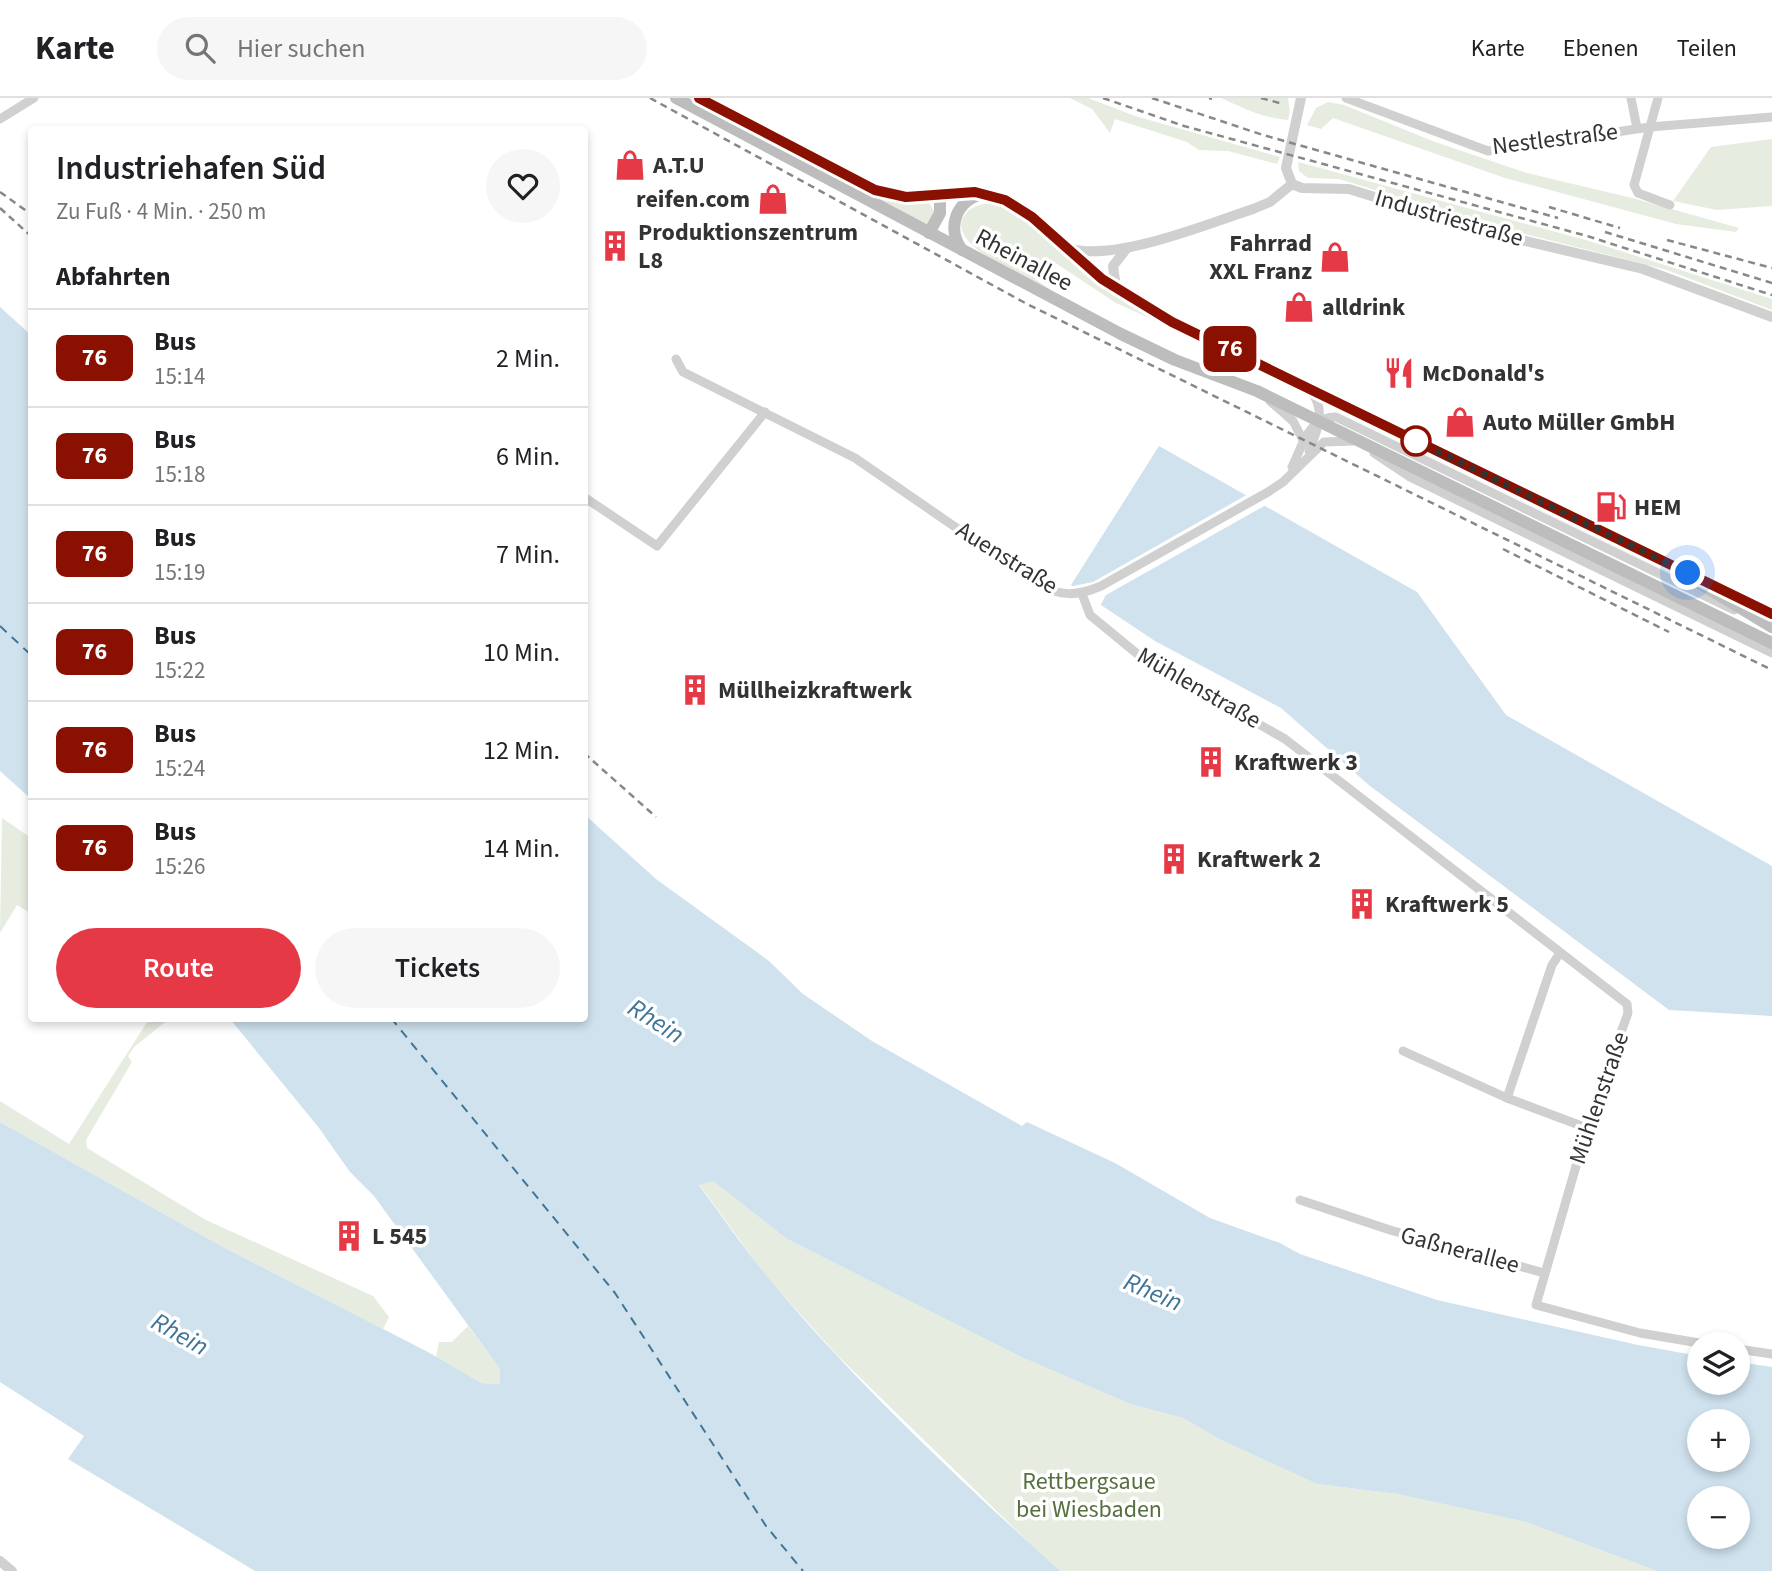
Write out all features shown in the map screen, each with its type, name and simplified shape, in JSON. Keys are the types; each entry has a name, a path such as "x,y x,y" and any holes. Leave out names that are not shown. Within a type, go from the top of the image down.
{"main road":[{"name":"Rheinallee","path":"676,98 1175,360 1257,391 1772,643"},
{"name":"Rheinallee","path":"699,98 865,187 897,196 986,194 1024,210 1063,246 1116,288 1172,322 1663,561 1772,628"},
{"path":"962,250 955,237 956,217 967,201 986,194"},
{"path":"929,233 940,213 940,195"}],"street":[{"path":"0,119 34,98"},
{"path":"1063,246 1093,253 1129,247 1269,202 1292,184 1286,168 1301,98"},
{"name":"Nestlestraße","path":"1346,98 1488,151 1637,128 1772,117"},
{"path":"1630,98 1637,128"},
{"path":"1658,98 1634,185 1638,193 1670,205"},
{"name":"Industriestraße","path":"1292,184 1302,188 1349,189 1484,231 1643,270 1772,317"},
{"path":"1116,288 1112,277 1115,262 1129,247"},
{"name":"Auenstraße","path":"676,359 683,372 855,458 1043,587 1065,594 1082,594 1261,495 1289,475 1327,441 1360,441"},
{"path":"1289,475 1311,427 1319,421 1317,399 1304,385"},
{"path":"1257,391 1293,421 1304,442"},
{"path":"588,500 657,546 765,412"},
{"name":"Rheinallee","path":"1319,421 1336,417 1772,628"},
{"name":"Auenstraße","path":"1305,458 1319,421"},
{"name":"Rheinallee","path":"1360,441 1410,477 1772,653"},
{"name":"Rheinallee","path":"1663,561 1772,614"},
{"name":"Rheinallee","path":"1618,579 1705,610"},
{"name":"Mühlenstraße","path":"1082,594 1090,615 1121,641 1159,668 1279,735 1628,1007 1587,1128 1544,1273"},
{"path":"1507,1098 1552,965 1560,953"},
{"path":"1404,1051 1507,1098 1587,1128"},
{"name":"Gaßnerallee","path":"1300,1200 1390,1230 1544,1273 1536,1302 1541,1309 1640,1333 1687,1341"},
{"path":"1750,1351 1772,1354"},
{"path":"0,1561 12,1571"}],"green space":[{"path":"1070,98 1088,98 1135,116 1280,157 1277,164 1228,151 1199,150 1187,142 1115,119 1110,133 1092,109"},
{"path":"1221,98 1288,98 1288,120 1262,115"},
{"path":"1328,102 1344,105 1435,142 1527,173 1636,199 1739,228 1736,232 1676,224 1505,178 1333,118 1321,129 1307,125 1316,108"},
{"path":"1772,139 1772,206 1717,210 1673,201 1711,147"},
{"path":"1298,162 1589,241 1772,299 1772,310 1667,270 1486,224 1339,179 1308,178 1299,171"},
{"path":"860,189 884,198 928,202 935,212 927,226"},
{"path":"991,203 1024,219 1118,298 1173,329 1116,303 1051,260 1035,279 1051,290 993,261 967,240 962,229 963,218 968,211"},
{"path":"1345,411 1685,577 1723,600 1343,414"},
{"path":"2,818 28,836 28,912 17,905 0,933"},
{"path":"147,1022 165,1022 134,1047 128,1056 132,1062 86,1140 87,1148 206,1220 373,1296 389,1317 383,1329 223,1247 0,1122 0,1101 69,1144"},
{"name":"Rettbergsaue bei Wiesbaden","path":"713,1181 787,1239 1019,1356 1130,1404 1183,1418 1221,1440 1317,1484 1397,1494 1526,1522 1657,1571 1058,1571 837,1355 765,1275 699,1184"},
{"path":"468,1326 500,1369 500,1384 481,1383 436,1357 439,1342 452,1342"}],"water":[{"path":"0,307 28,332 28,796 0,771"},
{"path":"1159,446 1417,592 1506,715 1772,866 1772,1016 1669,1010 1370,786 1281,708 1155,641 1071,585"},
{"name":"Rhein","path":"588,818 656,879 769,961 803,994 872,1041 1022,1126 1027,1122 1115,1163 1210,1218 1280,1243 1300,1254 1437,1300 1687,1354 1687,1395 1750,1395 1750,1364 1772,1367 1772,1571 1657,1571 1526,1522 1397,1494 1317,1484 1221,1440 1183,1418 1130,1404 1019,1356 787,1239 713,1181 699,1185 757,1264 800,1315 908,1428 1060,1571 255,1571 68,1459 84,1436 0,1382 0,1122 223,1247 428,1352 481,1383 500,1384 500,1369 374,1196 350,1172 319,1128 232,1022 588,1022"}],"pier":[{"path":"1250,493 1266,505 1106,595 1099,608 1068,587 1093,582"}],"ferry route":[{"path":"0,626 28,652"},
{"path":"394,1022 615,1293 766,1526 803,1571"}],"railway":[{"path":"650,98 1027,304 1772,670"},
{"path":"1103,98 1184,126 1587,236 1772,295"},
{"path":"1152,98 1263,135 1558,218"},
{"path":"1261,98 1283,104"},
{"path":"0,192 28,212"},
{"path":"1549,207 1620,228"},
{"path":"0,208 28,233"},
{"path":"1605,232 1772,283"},
{"path":"1667,240 1772,268"},
{"path":"1503,549 1669,632"},
{"path":"588,757 656,817"}],"bus line":[{"name":"76","path":"699,98 865,187 906,197 975,192 996,196 1014,204 1102,279 1172,322 1772,614"}],"place":[{"name":"A.T.U","path":"630,165"},
{"name":"reifen.com","path":"773,199"},
{"name":"Produktionszentrum L8","path":"615,246"},
{"name":"Fahrrad XXL Franz","path":"1335,257"},
{"name":"alldrink","path":"1299,307"},
{"name":"McDonald's","path":"1399,373"},
{"name":"Auto Müller GmbH","path":"1460,422"},
{"name":"HEM","path":"1611,507"},
{"name":"Müllheizkraftwerk","path":"695,690"},
{"name":"Kraftwerk 3","path":"1211,762"},
{"name":"Kraftwerk 2","path":"1174,859"},
{"name":"Kraftwerk 5","path":"1362,904"},
{"name":"L 545","path":"349,1236"}],"route":[{"path":"1416,441 1688,573"}]}
